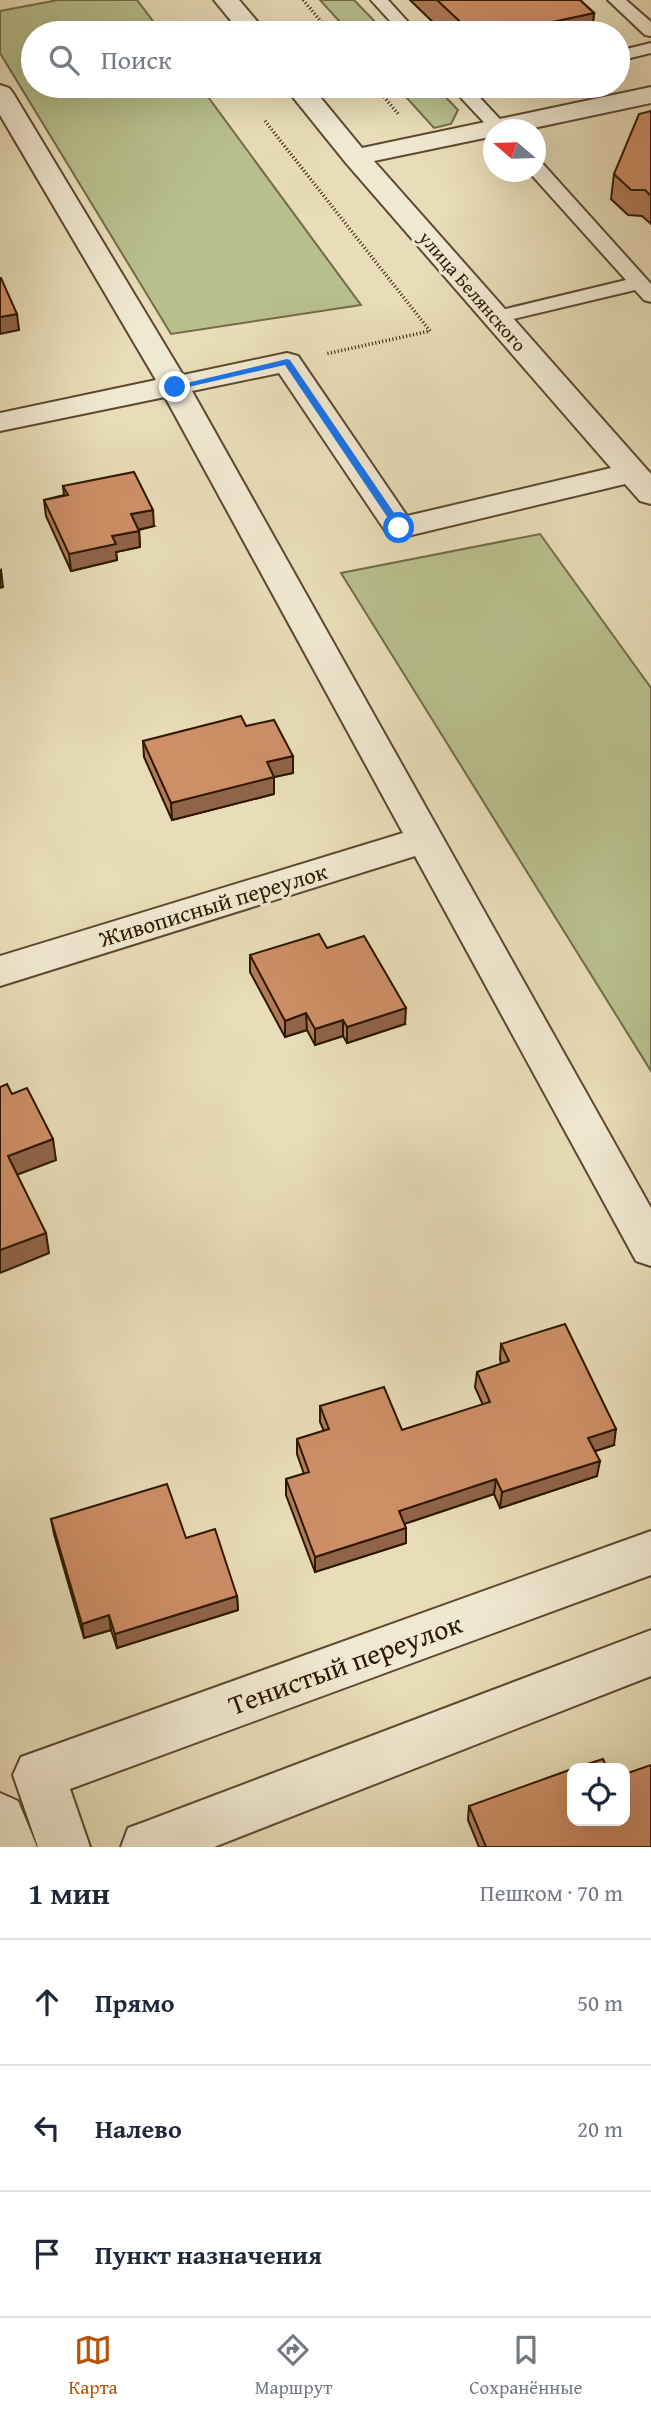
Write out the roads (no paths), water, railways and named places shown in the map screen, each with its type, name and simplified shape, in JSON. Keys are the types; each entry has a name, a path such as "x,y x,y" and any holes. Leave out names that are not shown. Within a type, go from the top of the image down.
{"street":[{"path":"226,0 244,21"},
{"path":"0,93 175,387 651,1248"},
{"path":"539,119 651,94"},
{"name":"улица Белянского","path":"307,98 642,483"},
{"path":"356,157 483,131"},
{"path":"0,422 287,362 399,528 642,483"},
{"name":"Живописный переулок","path":"0,971 426,839"},
{"name":"Тенистый переулок","path":"64,1847 39,1775 651,1553"},
{"path":"146,1847 651,1653"},
{"path":"0,1819 11,1847"}],"lane":[{"path":"379,0 399,21"},
{"path":"616,0 651,31"},
{"path":"630,53 651,48"},
{"path":"471,98 491,119"},
{"path":"546,179 645,289"},
{"path":"496,317 645,289"}]}
